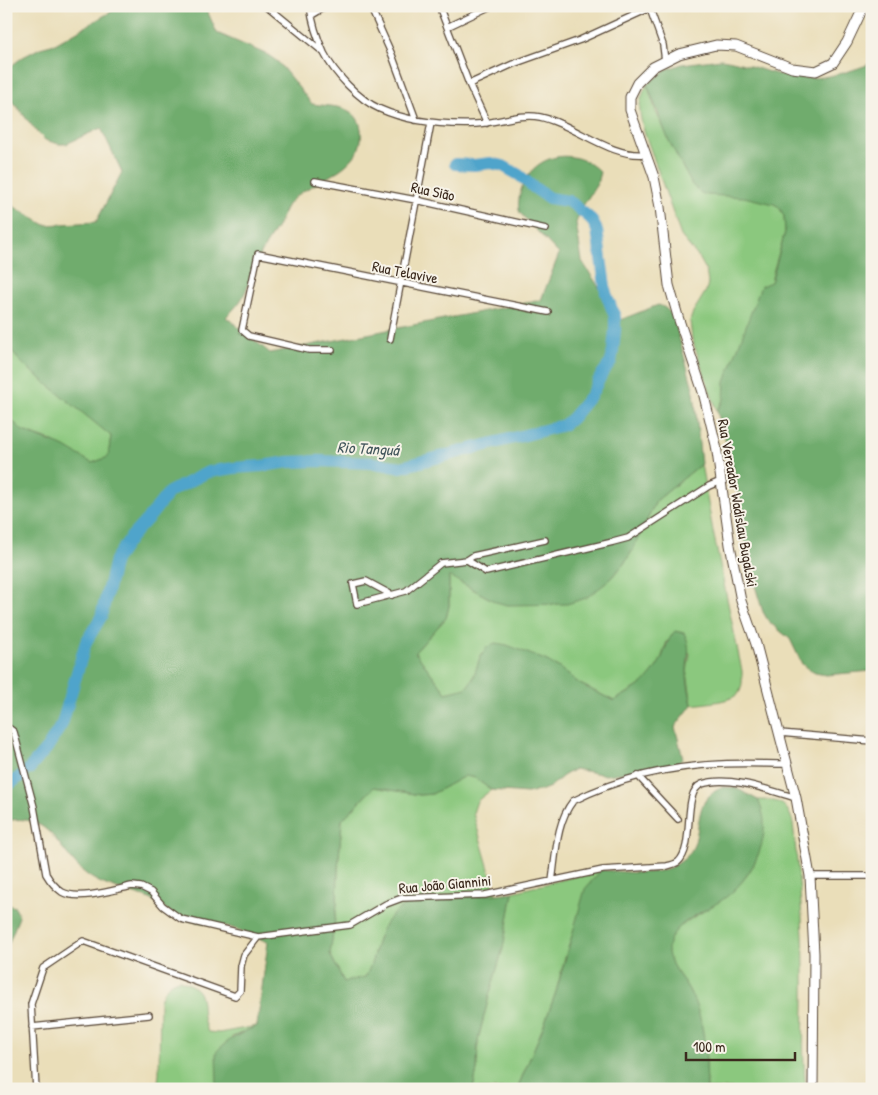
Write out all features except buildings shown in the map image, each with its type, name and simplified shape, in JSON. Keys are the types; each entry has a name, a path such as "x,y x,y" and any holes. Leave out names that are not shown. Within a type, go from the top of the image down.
{"main road":[{"name":"Rua Vereador Wadislau Bugalski","path":"813,1089 814,954 810,876 796,798 756,644 741,601 730,545 716,445 703,392 678,320 669,285 660,207 654,177 630,110 630,97 637,83 653,68 679,54 716,45 736,46 792,68 816,70 833,64 847,42 864,6"}],"street":[{"path":"267,6 324,53 352,90 379,109 431,123 487,123 524,117 539,117 620,152 634,156 646,154"},
{"path":"310,6 324,53"},
{"path":"312,15 327,6"},
{"path":"370,6 392,54 416,120"},
{"path":"439,6 469,84 487,123"},
{"path":"447,27 492,6"},
{"path":"469,84 514,64 580,40 650,7 663,45 665,62"},
{"path":"390,339 431,123"},
{"name":"Rua Sião","path":"315,181 416,200 546,229"},
{"name":"Rua Telavive","path":"332,350 321,351 300,348 249,336 242,330 258,254 400,284 548,312"},
{"path":"467,560 486,572 628,538 709,486 722,481"},
{"path":"392,595 366,581 353,584 357,604 392,595 406,591 441,563 467,560 473,556 545,540"},
{"path":"6,726 14,732 34,807 46,874 52,883 63,892 76,896 132,886 141,887 151,892 163,906 181,919 258,937 244,955 241,966 240,991 235,996 82,941 43,968 30,1004 36,1089"},
{"path":"780,733 872,741"},
{"path":"552,881 560,828 568,807 573,801 583,796 638,776 677,768 714,764 788,764"},
{"path":"638,776 678,819"},
{"name":"Rua João Giannini","path":"258,937 350,925 386,904 402,898 484,895 603,870 667,866 677,863 683,855 688,833 692,795 701,784 723,781 796,798"},
{"path":"810,876 872,876"},
{"path":"32,1027 149,1016"}],"green space":[{"path":"121,6 205,6 217,33 268,55 278,62 312,104 342,108 349,111 359,121 361,143 356,154 347,164 300,193 289,203 255,265 243,296 226,317 270,353 541,300 559,254 520,213 519,199 526,178 534,168 544,161 566,156 578,158 600,172 597,184 581,209 576,223 582,261 620,320 658,305 667,309 675,323 694,392 701,464 656,501 631,553 623,565 606,583 586,598 567,604 507,605 496,602 449,576 449,606 446,618 415,652 446,693 466,688 473,679 480,657 486,648 495,643 507,645 545,660 558,667 580,684 614,701 640,685 650,676 659,663 669,639 675,631 684,633 688,648 687,676 692,705 675,727 683,758 676,766 606,775 575,769 550,787 527,793 491,790 475,778 465,776 432,794 420,795 374,787 342,820 337,904 330,954 344,982 365,977 383,928 394,913 401,908 418,902 513,892 503,948 478,1040 477,1070 473,1089 212,1089 217,1083 216,1052 225,1043 257,1026 268,942 230,927 176,916 150,899 93,879 76,865 44,828 34,822 21,820 6,821 6,415 23,431 65,447 92,463 108,457 111,436 25,366 6,343 6,202 45,225 96,222 122,172 101,128 66,144 45,140 10,98 6,91 6,74 11,66 23,57 40,48 55,44"},
{"path":"721,59 765,71 802,78 833,75 872,63 872,671 826,675 815,673 802,664 790,639 769,622 763,612 749,566 735,474 717,411 724,399 725,382 761,286 771,282 785,232 784,216 779,207 774,204 744,197 707,195 701,193 692,185 668,139 647,84 668,69 682,64"},
{"path":"647,84 656,112 685,172 768,200 779,207 784,216 785,232 766,304 717,411 692,339 690,321 693,312 706,291 708,283 706,270 700,259 681,236 644,131 640,107"},
{"path":"6,343 25,366 111,435 108,458 92,463 49,440 23,431 6,415"},
{"path":"701,464 742,671 742,686 737,695 726,700 692,705 687,672 690,653 667,641 660,662 647,681 614,701 580,684 558,667 545,660 528,654 486,648 469,685 462,690 446,693 415,652 446,618 449,606 449,576 496,602 606,583 623,565 631,553 656,501"},
{"path":"465,775 475,778 491,790 477,801 473,813 496,894 437,901 425,899 379,936 371,967 365,977 344,982 330,954 337,904 342,820 374,787 420,795 432,794"},
{"path":"723,787 736,788 758,800 764,822 762,844 753,866 739,885 722,900 681,926 671,938 668,946 670,960 690,992 699,1015 704,1039 707,1089 517,1089 556,992 585,889 601,870 637,873 652,872 664,870 680,862 688,855 694,845 703,804 714,792"},
{"path":"758,800 777,802 785,806 793,823 803,934 806,1089 707,1089 705,1052 699,1016 690,992 670,960 668,946 670,938 679,927 733,891 749,872 755,861 761,834 761,812"},
{"path":"601,870 579,916 565,957 556,992 517,1089 473,1089 477,1070 478,1040 503,948 513,892"},
{"path":"6,904 15,907 19,917 6,950"},
{"path":"179,980 190,984 200,995 204,1024 208,1032 219,1033 257,1026 232,1037 217,1083 212,1089 157,1089 160,1000 167,987"}],"waterway":[{"name":"Rio Tanguá","path":"29,769 47,748 62,724 86,642 101,617 115,560 131,537 169,492 208,472 289,462 374,463 401,467 564,425 591,395 611,362 615,331 615,317 606,293 597,230 591,219 568,201 549,198 519,175 503,166 491,163 474,165 455,164"},
{"name":"Rio Tanguá","path":"6,787 22,775"}]}
